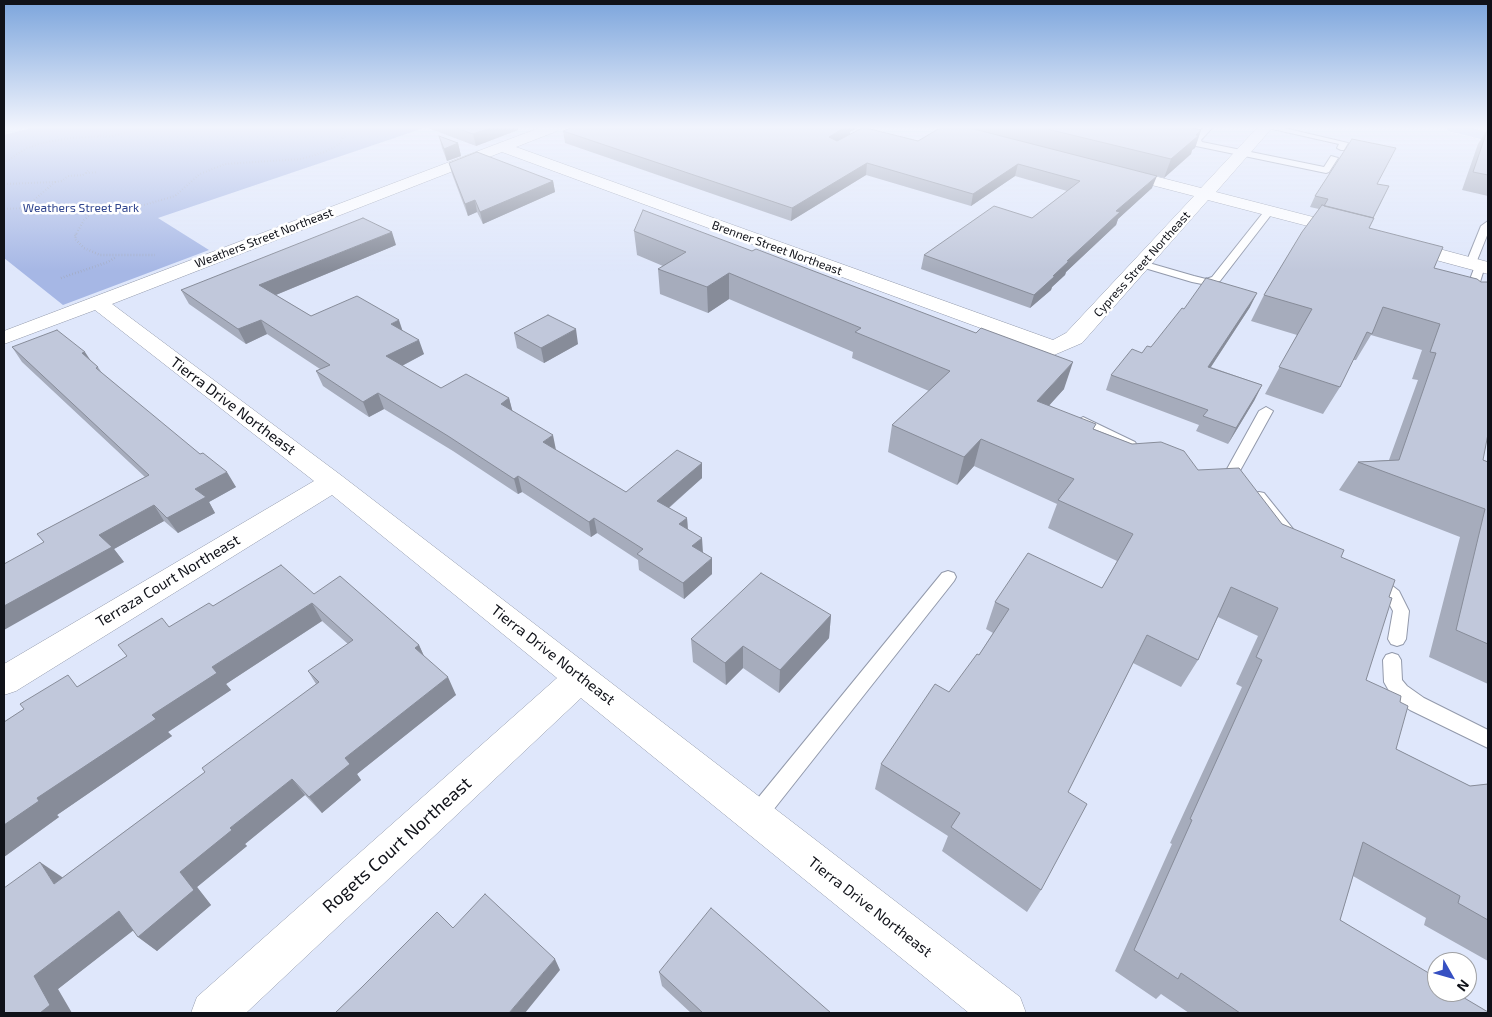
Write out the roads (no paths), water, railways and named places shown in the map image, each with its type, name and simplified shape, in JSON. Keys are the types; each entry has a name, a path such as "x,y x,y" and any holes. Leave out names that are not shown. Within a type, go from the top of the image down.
{"street":[{"name":"Weathers Street Northeast","path":"4,338 427,175"},
{"name":"Brenner Street Northeast","path":"579,175 1054,348"},
{"path":"1133,175 1365,236"},
{"name":"Cypress Street Northeast","path":"1054,348 1074,338 1221,175"},
{"path":"1384,241 1480,266"},
{"name":"Tierra Drive Northeast","path":"97,302 333,482 1004,1013"},
{"name":"Terraza Court Northeast","path":"4,681 333,482"},
{"name":"Rogets Court Northeast","path":"213,1013 581,677"}],"lane":[{"path":"1142,264 1192,279 1207,282 1216,279 1268,211"},
{"path":"1467,304 1480,266 1486,226 1488,224"},
{"path":"1266,411 1235,482 1262,499 1289,537 1302,547"},
{"path":"1083,421 1147,452"},
{"path":"1361,576 1377,582 1393,596 1401,610 1397,639"},
{"path":"756,816 948,578"},
{"path":"1392,660 1393,682 1400,692 1418,704 1488,739"}],"park label":[{"name":"Weathers Street Park","path":"81,208"}]}
